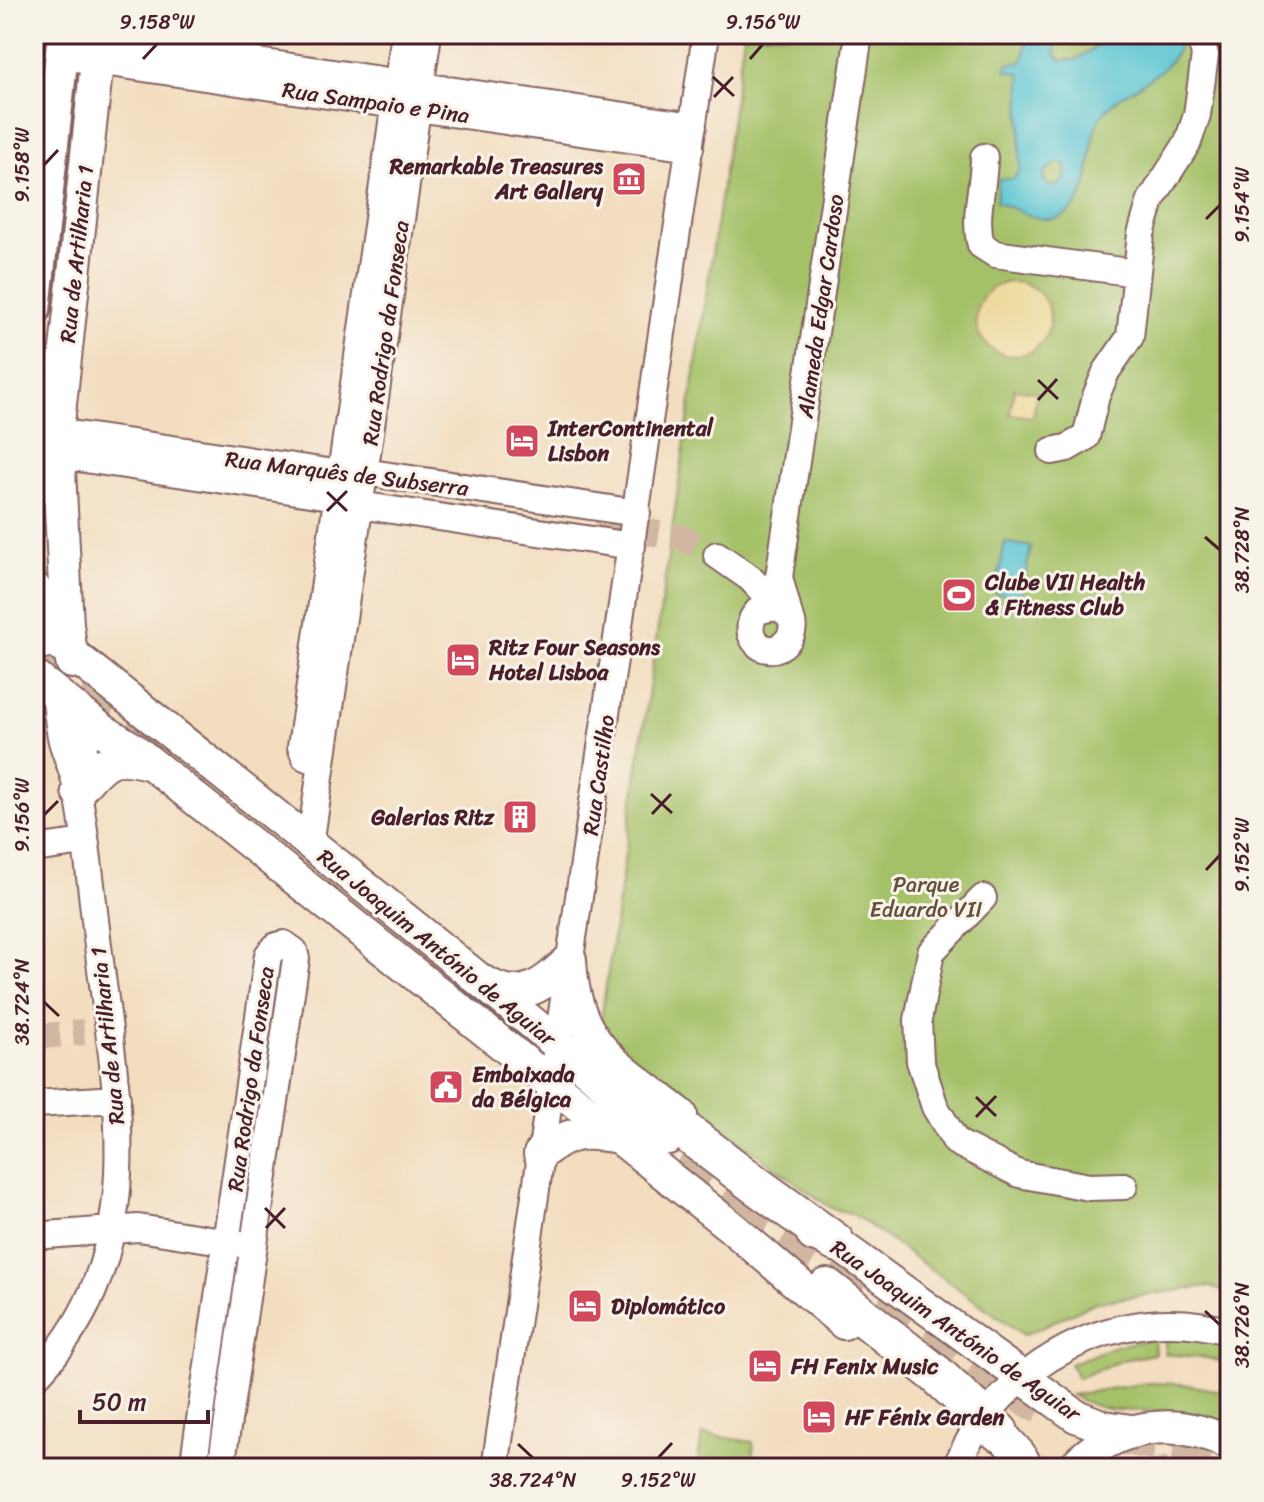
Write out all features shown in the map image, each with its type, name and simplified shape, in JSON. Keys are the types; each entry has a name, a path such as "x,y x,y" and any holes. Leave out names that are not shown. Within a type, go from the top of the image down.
{"highway":[{"path":"644,1093 757,1186 835,1242"},
{"path":"827,1288 936,1374 987,1426"}],"main road":[{"name":"Rua de Artilharia 1","path":"34,310 64,41"},
{"name":"Rua de Artilharia 1","path":"44,684 57,444 99,45"},
{"name":"Rua de Artilharia 1","path":"34,588 80,713"},
{"name":"Rua Joaquim António de Aguiar","path":"49,633 556,1042 641,1116 764,1209 793,1227 835,1242 1088,1422 1116,1431 1131,1431"},
{"name":"Rua Joaquim António de Aguiar","path":"44,684 151,764 620,1137 730,1226 814,1300 987,1426 1019,1454 1027,1468"},
{"path":"78,791 101,765 111,759 129,758 151,764"},
{"path":"476,977 501,991 519,992 544,982 570,960"},
{"path":"570,960 571,990 579,1016 599,1048 644,1093"},
{"path":"590,1070 644,1093"},
{"path":"540,1154 554,1143 581,1133 620,1137"},
{"path":"1073,1468 1101,1444 1131,1431 1157,1427 1183,1427 1208,1433 1230,1444"}],"street":[{"name":"Rua Rodrigo da Fonseca","path":"405,34 408,96"},
{"name":"Rua Rodrigo da Fonseca","path":"310,845 323,754 330,631 408,96 428,34"},
{"name":"Rua Castilho","path":"495,1468 706,34"},
{"name":"Alameda Edgar Cardoso","path":"724,561 750,578 771,604 859,34"},
{"path":"1052,451 1067,448 1086,437 1096,396 1106,372 1130,337 1141,234 1151,200 1188,142 1197,115 1205,55 1199,34"},
{"name":"Rua Sampaio e Pina","path":"64,41 691,137"},
{"path":"984,157 976,227 981,245 995,254 1136,273"},
{"name":"Rua Marquês de Subserra","path":"57,444 595,524"},
{"name":"Rua Marquês de Subserra","path":"353,488 637,513"},
{"name":"Rua Marquês de Subserra","path":"353,488 632,546"},
{"path":"44,684 78,791"},
{"path":"78,791 85,738 80,713"},
{"name":"Rua de Artilharia 1","path":"34,1378 54,1358 88,1305 113,1229 118,1164 117,1099 96,1031 78,791"},
{"path":"34,849 84,842"},
{"path":"983,898 931,952 918,1020 920,1061 935,1107 956,1142 1019,1174 1089,1187 1124,1186"},
{"name":"Rua Rodrigo da Fonseca","path":"193,1468 268,955 272,948 284,944 291,948 296,959 221,1468"},
{"path":"34,1104 117,1099"},
{"path":"34,1236 138,1228 254,1246"},
{"path":"956,1468 1023,1378 1067,1347 1122,1328 1179,1323 1230,1332"}],"green space":[{"name":"Parque Eduardo VII","path":"744,34 1230,34 1230,1294 1209,1286 1096,1302 1024,1335 853,1214 831,1208 626,1059 600,1027"},
{"path":"1165,1338 1208,1341 1230,1347 1227,1363 1165,1354"},
{"path":"1154,1339 1155,1354 1122,1360 1078,1378 1070,1364 1115,1346"},
{"path":"1147,1383 1183,1384 1230,1393 1230,1426 1182,1412 1098,1407 1071,1395"},
{"path":"702,1434 753,1442 754,1459 796,1468 697,1468"},
{"path":"1166,1454 1167,1468 1118,1468 1129,1461"}],"sand":[{"path":"1006,282 1020,282 1034,288 1044,298 1050,319 1044,340 1034,350 1020,356 1006,356 992,350 982,340 976,326 976,312 982,298 992,288"},
{"path":"1014,389 1037,392 1033,417 1010,414"}],"water":[{"path":"1027,34 1066,34 1056,45 1055,54 1061,60 1076,60 1102,43 1103,34 1180,34 1178,48 1162,70 1124,95 1103,114 1094,137 1085,189 1070,211 1052,219 1033,217 996,202 999,179 1013,179 1020,170 1021,74 1006,70 1007,64 1020,63 1024,58","holes":["1059,162 1066,166 1061,183 1051,187 1044,181 1044,172"]},
{"path":"1005,542 1031,547 1021,598 995,593"}],"tunnel":[{"path":"595,524 680,537 717,555"},
{"path":"34,658 152,750"},
{"path":"34,1037 84,1032"},
{"path":"635,1123 761,1218"},
{"path":"731,1213 924,1340 1042,1406"},
{"path":"1118,1435 1230,1453"}],"place":[{"name":"Remarkable Treasures Art Gallery","path":"629,179"},
{"name":"InterContinental Lisbon","path":"522,441"},
{"name":"Clube VII Health & Fitness Club","path":"959,595"},
{"name":"Ritz Four Seasons Hotel Lisboa","path":"463,660"},
{"name":"Galerias Ritz","path":"520,817"},
{"name":"Embaixada da Bélgica","path":"446,1087"},
{"name":"Diplomático","path":"585,1306"},
{"name":"FH Fenix Music","path":"765,1366"},
{"name":"HF Fénix Garden","path":"819,1417"}]}
